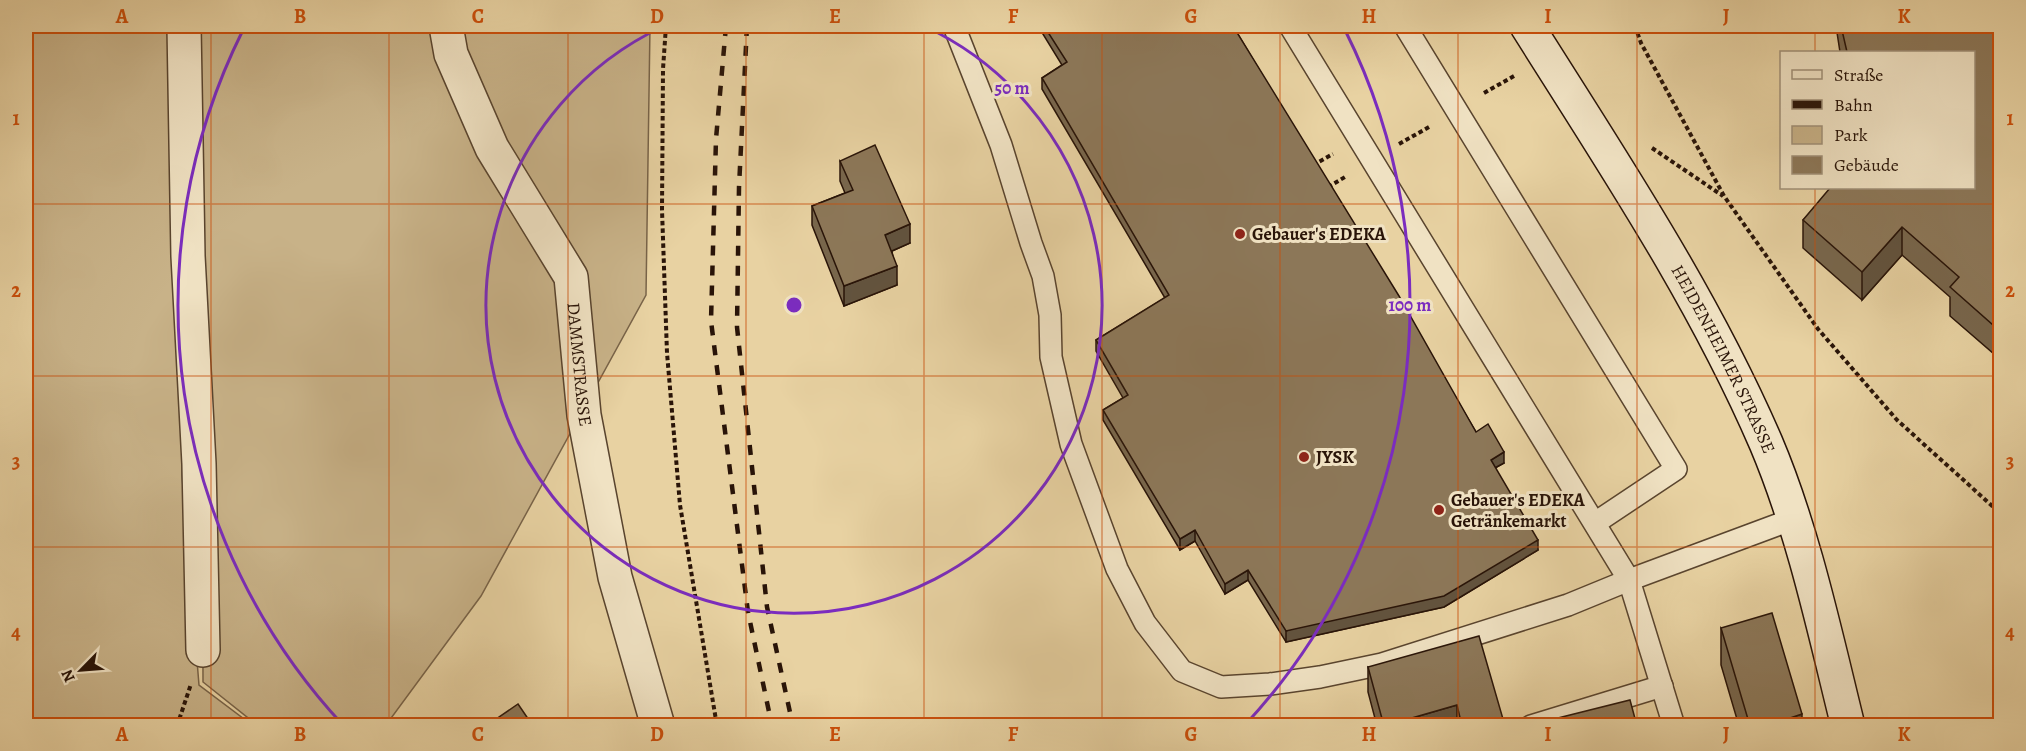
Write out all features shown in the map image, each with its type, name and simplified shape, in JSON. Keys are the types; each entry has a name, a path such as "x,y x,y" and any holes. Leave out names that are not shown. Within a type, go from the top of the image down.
{"street":[{"path":"184,26 188,256 199,464 202,650"},
{"name":"DAMMSTRASSE","path":"446,26 451,54 492,148 571,277 584,416 610,554 658,726"},
{"name":"HEIDENHEIMER STRASSE","path":"1527,26 1655,228 1727,357 1767,445 1793,519 1815,593 1848,726"}],"lane":[{"path":"954,26 1001,145 1043,276 1050,315 1051,357 1071,444 1116,569 1145,622 1182,670 1221,687 1270,684 1320,677 1382,664 1569,605 1629,580 1793,519"},
{"path":"1290,26 1629,580 1674,726"},
{"path":"1405,26 1676,469 1595,523"},
{"path":"1531,726 1662,686"}],"path":[{"path":"666,26 663,69 663,210 667,352 680,505 717,726"},
{"path":"1635,26 1646,53 1724,196 1818,329 1897,420 2001,513"},
{"path":"1479,96 1514,76"},
{"path":"1648,146 1724,196"},
{"path":"1326,188 1350,173"}],"green space":[{"path":"26,26 187,26 194,255 182,475 199,685 252,725 26,725"},
{"path":"201,26 650,26 646,295 481,596 386,725 257,725 203,682"}],"building":[{"path":"1044,26 1233,26 1399,296 1476,432 1488,424 1504,452 1491,460 1538,540 1444,596 1286,631 1248,570 1225,584 1195,530 1180,539 1103,410 1128,395 1096,340 1169,295 1042,78 1067,62"},
{"path":"1841,26 2001,26 2001,332 1950,287 1959,277 1902,227 1862,272 1803,220 1829,189 1975,189 1975,51 1847,51"},
{"path":"875,145 910,224 885,235 897,266 844,286 812,206 853,190 840,161"},
{"path":"1772,613 1802,714 1766,726 1750,726 1721,628"},
{"path":"1479,636 1505,726 1462,726 1457,705 1384,726 1368,667"},
{"path":"1630,700 1637,726 1526,726"},
{"path":"518,704 533,726 486,726"}],"railway":[{"path":"726,26 716,139 711,321 748,612 772,726"},
{"path":"747,26 739,187 737,327 767,607 793,726"}],"place":[{"name":"Gebauer's EDEKA","path":"1240,234"},
{"name":"JYSK","path":"1304,457"},
{"name":"Gebauer's EDEKA Getränkemarkt","path":"1439,510"}]}
